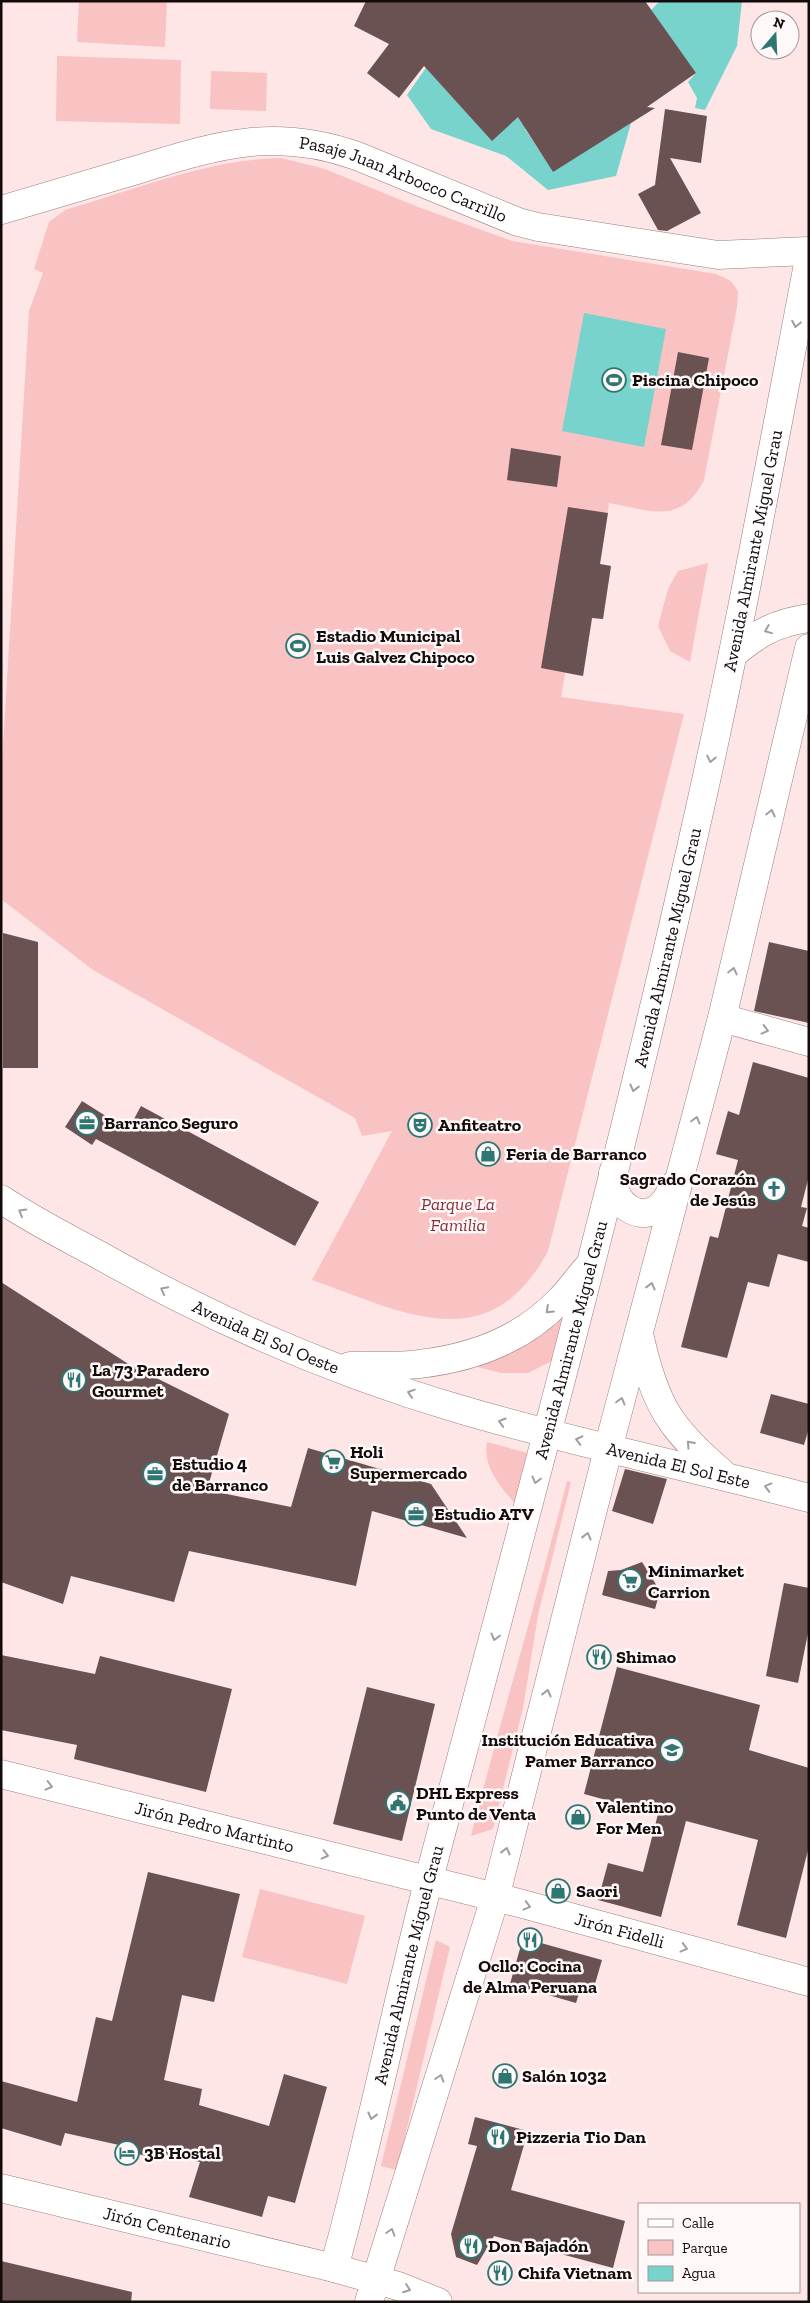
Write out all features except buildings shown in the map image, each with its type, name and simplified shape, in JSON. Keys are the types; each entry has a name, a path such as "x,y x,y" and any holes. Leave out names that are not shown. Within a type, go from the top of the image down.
{"main road":[{"name":"Pasaje Juan Arbocco Carrillo","path":"1,210 208,149 244,142 291,142 313,144 350,153 518,222 538,227 718,255 809,251"},
{"name":"Avenida Almirante Miguel Grau","path":"334,2268 429,1881 593,1261 693,840 733,654 809,259"},
{"path":"733,654 759,633 789,621 809,618"},
{"path":"372,2290 495,1898 609,1448 722,1018 809,648"},
{"path":"722,1018 809,1042"},
{"path":"613,1173 614,1191 623,1205 632,1210 648,1213 663,1204 683,1167"},
{"name":"Avenida El Sol Oeste","path":"1,1199 64,1236 187,1302 268,1341 331,1367 457,1409 548,1433"},
{"path":"331,1367 419,1364 473,1353 496,1345 526,1329 542,1317 560,1300 593,1261"},
{"path":"639,1333 648,1374 665,1413 691,1446 726,1476"},
{"name":"Avenida El Sol Este","path":"548,1433 809,1498"},
{"name":"Jirón Pedro Martinto","path":"1,1774 429,1881"},
{"name":"Jirón Fidelli","path":"429,1881 809,1982"},
{"name":"Jirón Centenario","path":"1,2188 334,2268 372,2290 438,2302"}],"green space":[{"path":"79,1 167,1 165,47 77,42"},
{"path":"57,56 181,60 180,124 56,121"},
{"path":"211,71 267,73 266,111 210,109"},
{"name":"Estadio Municipal Luis Galvez Chipoco","path":"281,158 325,169 418,207 512,241 716,274 731,281 738,291 737,307 704,480 695,494 685,504 675,509 651,511 609,503 600,564 611,566 603,619 592,618 583,676 565,673 561,697 684,714 548,1251 525,1285 499,1306 471,1317 442,1319 411,1314 312,1280 392,1131 362,1136 355,1118 93,970 1,899 1,780 29,311 43,273 34,269 49,222 65,210 172,177 227,164"},
{"path":"708,563 690,662 670,651 658,626 668,589 678,571"},
{"path":"572,1303 552,1361 528,1373 501,1373 462,1363"},
{"path":"487,1442 535,1455 519,1508 495,1478 491,1470 486,1452"},
{"path":"567,1481 571,1482 538,1615 523,1708 493,1829 471,1836 544,1570"},
{"path":"260,1889 365,1916 347,1984 242,1957"},
{"path":"436,1940 450,1947 397,2170 381,2166"}],"water":[{"path":"660,1 742,1 737,46 705,110 695,108 697,98 688,82 696,73 641,20"},
{"path":"471,3 484,14 427,69 492,140 571,69 598,76 525,129 553,171 631,123 616,176 548,190 506,156 431,129 407,95"},
{"name":"Piscina Chipoco","path":"584,313 666,329 644,447 562,431"}],"place":[{"name":"Piscina Chipoco","path":"614,380"},
{"name":"Estadio Municipal Luis Galvez Chipoco","path":"298,646"},
{"name":"Barranco Seguro","path":"87,1123"},
{"name":"Anfiteatro","path":"420,1125"},
{"name":"Feria de Barranco","path":"488,1154"},
{"name":"Sagrado Corazón de Jesús","path":"774,1189"},
{"name":"La 73 Paradero Gourmet","path":"74,1380"},
{"name":"Holi Supermercado","path":"333,1462"},
{"name":"Estudio 4 de Barranco","path":"155,1474"},
{"name":"Estudio ATV","path":"416,1514"},
{"name":"Minimarket Carrion","path":"630,1581"},
{"name":"Shimao","path":"599,1657"},
{"name":"Institución Educativa Pamer Barranco","path":"672,1750"},
{"name":"DHL Express Punto de Venta","path":"398,1803"},
{"name":"Valentino For Men","path":"578,1817"},
{"name":"Saori","path":"558,1891"},
{"name":"Ocllo: Cocina de Alma Peruana","path":"530,1940"},
{"name":"Salón 1032","path":"505,2076"},
{"name":"Pizzeria Tio Dan","path":"498,2137"},
{"name":"3B Hostal","path":"127,2153"},
{"name":"Don Bajadón","path":"471,2246"},
{"name":"Chifa Vietnam","path":"500,2273"}],"park label":[{"name":"Parque La Familia","path":"458,1214"}]}
